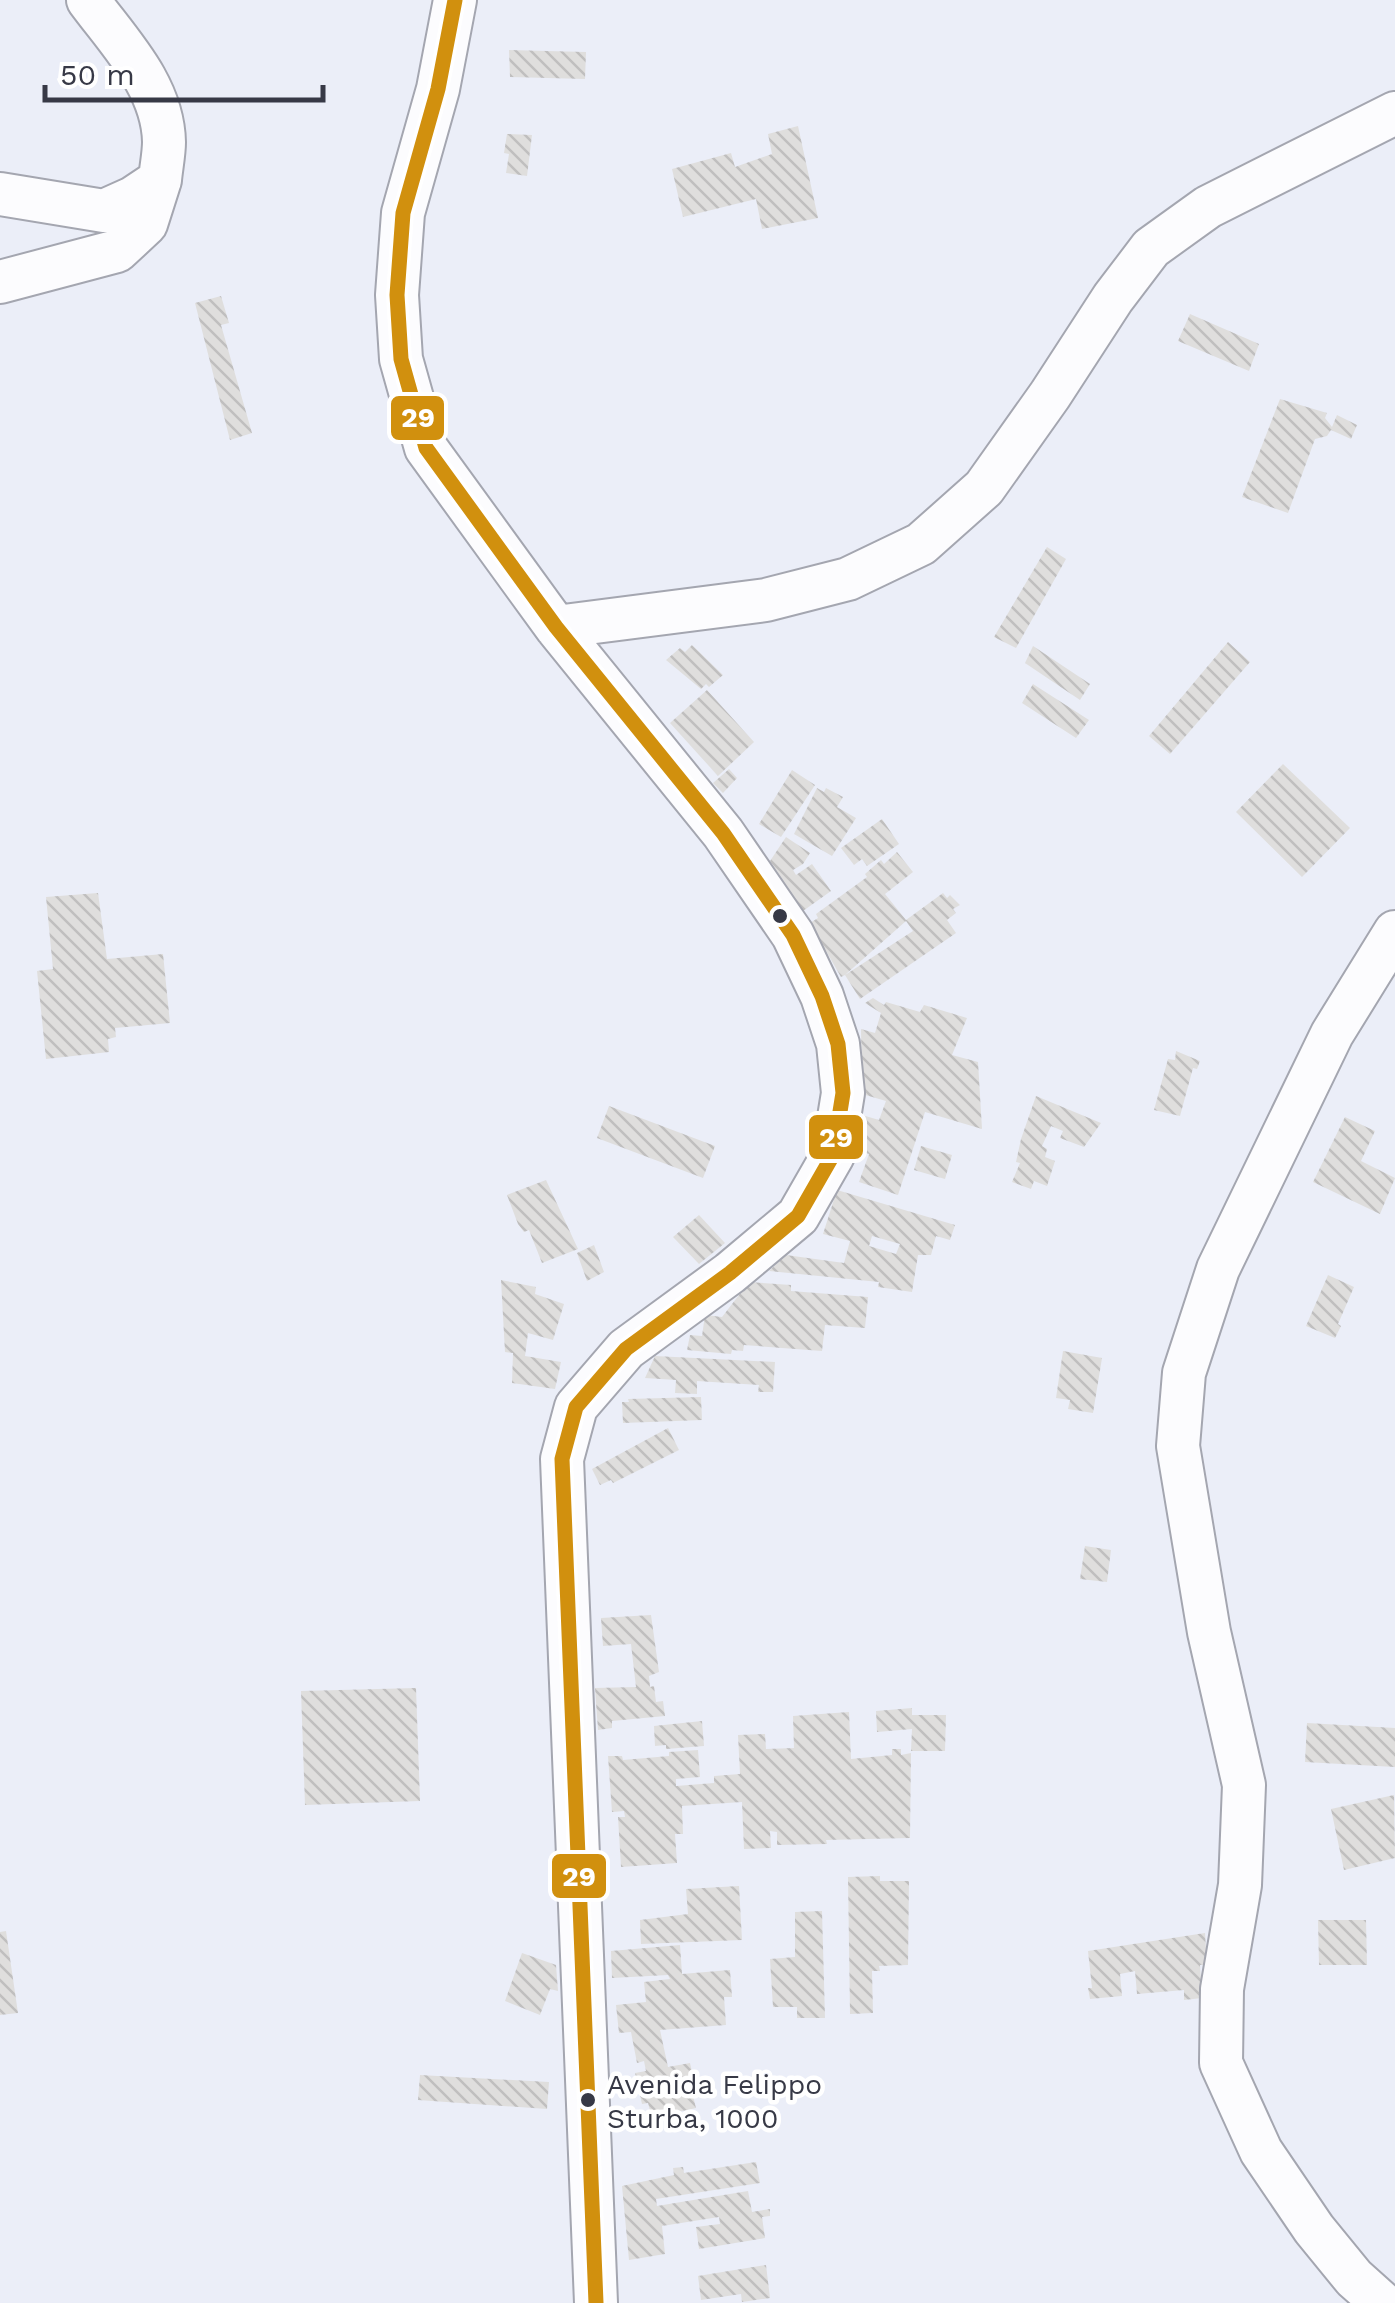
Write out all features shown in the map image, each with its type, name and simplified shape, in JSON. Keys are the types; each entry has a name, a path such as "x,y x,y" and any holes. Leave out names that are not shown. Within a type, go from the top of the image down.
{"street":[{"path":"0,282 116,251 146,224 160,180 164,142 159,110 145,77 88,0"},
{"path":"454,0 438,88 404,213 397,295 401,359 426,448 556,627 723,834 793,935 822,996 838,1044 843,1093 832,1155 798,1216 730,1273 626,1349 576,1407 562,1459 596,2303"},
{"path":"556,627 766,600 848,579 921,544 984,488 1151,248 1208,207 1395,114"},
{"path":"0,194 104,212 160,180"},
{"path":"1382,2303 1354,2278 1314,2228 1261,2151 1221,2063 1222,1989 1240,1886 1244,1785 1208,1632 1178,1446 1184,1372 1218,1269 1332,1034 1395,932"}],"building":[{"path":"509,50 586,52 585,79 510,77"},
{"path":"798,126 818,218 762,229 756,199 683,217 672,169 731,153 735,167 772,154 768,134"},
{"path":"507,134 532,135 527,176 506,173"},
{"path":"221,296 229,323 221,325 252,433 230,440 195,303"},
{"path":"1190,314 1259,344 1249,371 1178,341"},
{"path":"1280,399 1327,413 1325,418 1332,427 1337,415 1357,425 1351,439 1331,430 1327,436 1315,439 1288,513 1242,497"},
{"path":"1047,547 1066,559 1016,648 994,637"},
{"path":"1228,642 1250,662 1170,754 1149,736"},
{"path":"692,645 723,675 709,687 706,684 701,689 666,660 680,648 685,652"},
{"path":"1033,646 1090,684 1080,700 1025,663"},
{"path":"1033,684 1089,720 1076,738 1022,703"},
{"path":"707,690 754,742 718,776 670,723"},
{"path":"1283,764 1350,828 1302,877 1236,812"},
{"path":"729,769 737,778 723,793 713,783"},
{"path":"792,770 815,785 781,837 759,824"},
{"path":"817,788 843,797 837,807 856,818 832,856 794,834"},
{"path":"882,819 899,844 867,866 862,859 854,865 841,848"},
{"path":"786,837 810,853 793,870 796,875 812,864 831,891 803,911 770,861"},
{"path":"897,852 913,872 885,894 906,920 943,893 960,905 947,920 956,933 860,999 845,975 841,977 810,923 818,918 816,914 867,877 865,874 881,860 884,864","holes":["906,921 913,931 845,975"]},
{"path":"98,893 107,959 163,954 170,1023 115,1028 116,1037 108,1039 109,1052 46,1059 37,971 53,969 46,897"},
{"path":"873,998 884,1005 886,1002 920,1012 924,1005 967,1018 952,1055 978,1062 982,1129 925,1112 898,1195 859,1182 869,1154 851,1148 862,1115 879,1120 886,1101 862,1094 861,1029 875,1033 881,1013 865,1003"},
{"path":"1176,1051 1200,1061 1197,1069 1193,1068 1180,1116 1154,1110 1168,1059 1175,1060"},
{"path":"1036,1096 1101,1123 1084,1147 1060,1138 1063,1131 1051,1126 1042,1146 1047,1149 1045,1157 1055,1161 1047,1186 1034,1181 1031,1189 1012,1182"},
{"path":"609,1106 715,1146 703,1178 597,1138"},
{"path":"1345,1117 1375,1131 1361,1161 1395,1178 1380,1214 1313,1182"},
{"path":"921,1146 952,1155 945,1179 914,1170"},
{"path":"546,1180 578,1249 542,1263 529,1230 524,1232 518,1224 507,1195"},
{"path":"837,1190 955,1225 950,1240 936,1236 931,1255 918,1255 912,1292 878,1287 879,1282 769,1271 786,1255 844,1263 850,1241 823,1234","holes":["872,1236 900,1244 896,1254 869,1246"]},
{"path":"699,1215 725,1243 699,1264 673,1237"},
{"path":"594,1245 604,1272 587,1281 577,1253"},
{"path":"1328,1275 1354,1287 1335,1338 1306,1326"},
{"path":"501,1280 536,1287 535,1294 564,1304 553,1340 528,1333 525,1356 561,1362 555,1389 512,1383 513,1353 505,1352"},
{"path":"749,1282 791,1285 791,1291 868,1297 865,1328 825,1325 822,1351 744,1345 743,1351 732,1350 731,1354 687,1350 690,1335 702,1336 705,1315 722,1317"},
{"path":"1063,1351 1102,1358 1093,1413 1068,1409 1070,1400 1056,1398"},
{"path":"655,1356 775,1362 773,1392 758,1392 759,1385 697,1381 697,1394 675,1393 676,1380 645,1378"},
{"path":"701,1397 702,1420 623,1423 622,1402 629,1402 628,1399"},
{"path":"668,1428 679,1450 613,1483 611,1480 600,1485 592,1469"},
{"path":"1085,1546 1111,1550 1107,1582 1080,1579"},
{"path":"651,1615 659,1672 649,1676 650,1687 654,1686 656,1702 663,1701 665,1716 612,1721 612,1728 598,1730 595,1688 636,1687 631,1644 603,1646 601,1618"},
{"path":"416,1688 420,1801 305,1805 301,1691"},
{"path":"912,1708 912,1715 946,1715 945,1751 911,1751 912,1729 877,1732 876,1711"},
{"path":"849,1712 851,1759 892,1755 892,1749 901,1749 901,1755 911,1753 910,1838 777,1845 777,1832 770,1831 771,1848 744,1849 742,1802 682,1806 683,1834 675,1834 677,1863 621,1867 618,1817 625,1817 624,1811 612,1812 608,1756 622,1756 623,1760 698,1750 700,1777 676,1779 676,1786 714,1783 714,1776 740,1774 738,1735 765,1734 766,1749 794,1748 793,1716"},
{"path":"702,1721 704,1746 655,1746 654,1726"},
{"path":"1307,1723 1395,1728 1395,1767 1305,1762"},
{"path":"1394,1795 1395,1858 1344,1870 1331,1809"},
{"path":"880,1876 880,1881 909,1881 908,1965 879,1966 880,1971 872,1971 873,2013 850,2014 848,1877"},
{"path":"739,1886 742,1940 641,1944 640,1920 688,1914 686,1889"},
{"path":"822,1911 825,2018 797,2018 797,2007 773,2007 770,1959 795,1957 795,1912"},
{"path":"1318,1920 1366,1920 1367,1965 1319,1965"},
{"path":"6,1931 18,2013 0,2015 0,1932"},
{"path":"1205,1933 1207,1965 1200,1965 1202,1998 1184,2000 1184,1990 1137,1994 1135,1971 1120,1974 1122,1996 1090,1999 1088,1951"},
{"path":"680,1945 682,1974 730,1970 732,1997 724,1997 726,2025 660,2030 668,2067 690,2063 696,2108 652,2118 648,2103 642,2104 635,2073 646,2071 644,2061 637,2063 631,2032 619,2033 616,2005 646,2002 644,1982 670,1979 668,1975 612,1978 611,1951"},
{"path":"522,1953 556,1965 558,1991 550,1989 540,2015 505,2001"},
{"path":"420,2075 549,2082 547,2109 418,2100"},
{"path":"756,2162 760,2183 656,2199 657,2206 748,2191 752,2212 770,2209 770,2216 762,2217 765,2238 699,2249 696,2227 720,2224 719,2217 662,2226 665,2254 629,2260 622,2186 674,2175 673,2168 683,2167 684,2173"},
{"path":"766,2265 770,2298 742,2302 741,2294 701,2300 698,2276"}],"transit line":[{"name":"29","path":"455,0 438,89 403,213 397,295 401,359 426,448 556,627 723,833 793,935 822,996 838,1044 843,1093 833,1155 798,1216 730,1273 626,1349 576,1407 562,1459 596,2303"}],"place":[{"name":"Avenida Felippo Sturba, 1000","path":"588,2100"}]}
